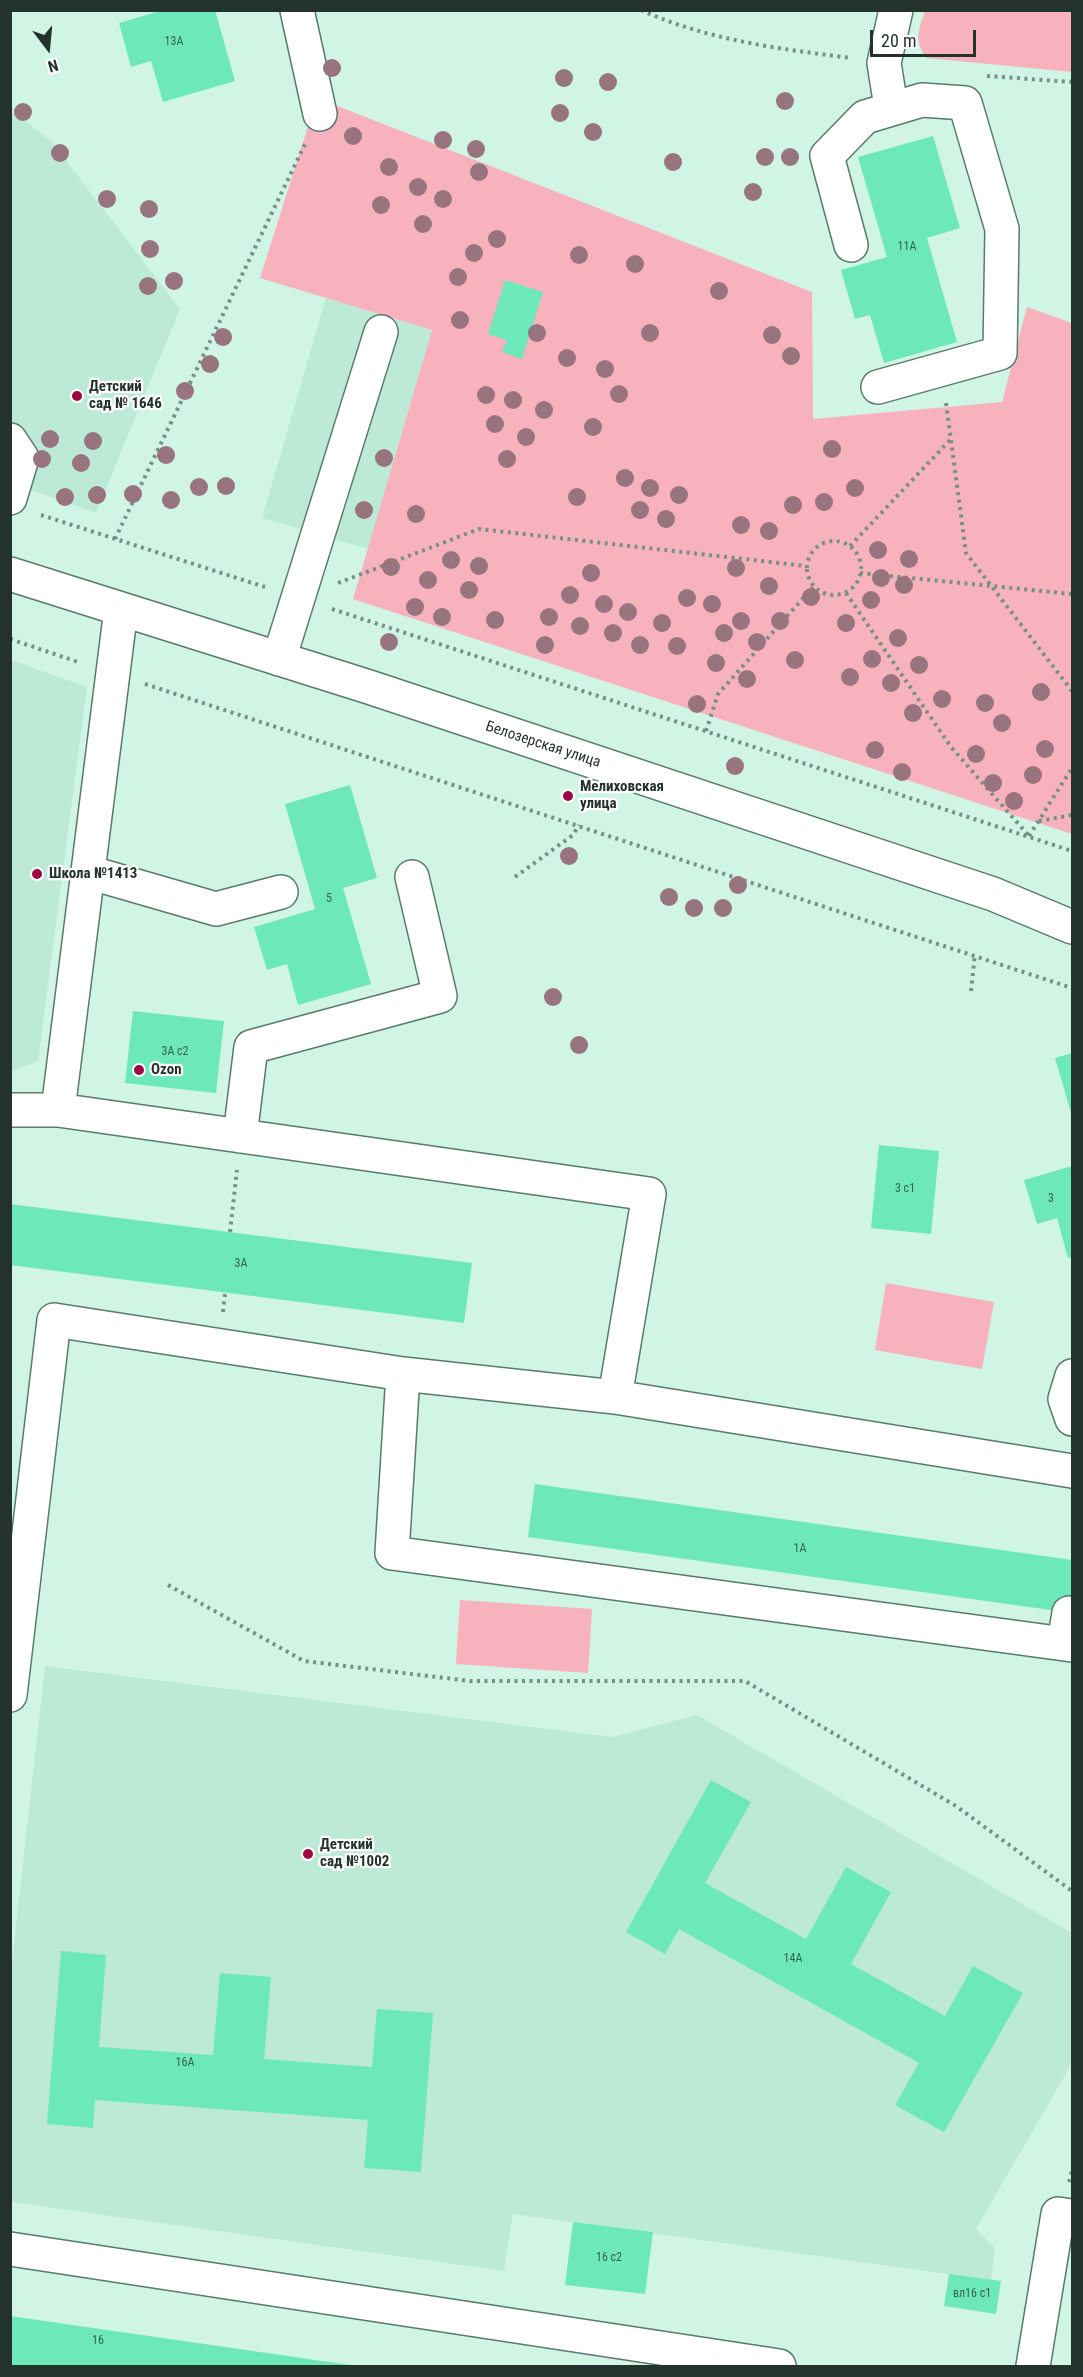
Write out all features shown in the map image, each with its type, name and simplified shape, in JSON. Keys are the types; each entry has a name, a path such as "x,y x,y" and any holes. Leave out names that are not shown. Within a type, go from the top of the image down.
{"street":[{"path":"297,10 320,114"},
{"path":"891,107 884,63 896,10"},
{"path":"851,245 827,156 865,117 891,107 922,100 965,103 1002,229 1000,353 878,387"},
{"path":"279,659 381,332"},
{"path":"10,440 22,458 21,505"},
{"name":"Белозерская улица","path":"10,574 279,659 993,894 1072,927"},
{"path":"58,1110 121,609"},
{"path":"88,872 216,909 281,892"},
{"path":"240,1136 251,1047 440,996 412,877"},
{"path":"10,1110 58,1110 649,1194 615,1397"},
{"path":"10,1695 54,1320 403,1374 615,1397 1072,1471"},
{"path":"403,1374 392,1553 1068,1634"},
{"path":"1072,1376 1065,1399 1072,1419"},
{"path":"1033,2367 1058,2214 1072,2216"},
{"path":"10,2249 779,2367"}],"path":[{"path":"115,539 320,114"},
{"path":"940,369 952,438 966,553 1072,691"},
{"path":"850,546 952,438"},
{"path":"21,505 115,539 1072,851"},
{"path":"298,598 479,529 806,566"},
{"path":"833,540 850,546 857,552 860,561 860,573 854,587 846,593 829,595 813,586 808,579 806,566 816,546 833,540"},
{"path":"860,573 1072,594"},
{"path":"706,731 718,694 813,586"},
{"path":"846,593 951,747 1029,837"},
{"path":"10,639 975,954 1072,988"},
{"path":"1029,837 1072,768"},
{"path":"1039,821 1072,815"},
{"path":"515,877 573,835 579,825"},
{"path":"971,991 975,954"},
{"path":"230,1232 240,1136"},
{"path":"168,1585 304,1661 470,1681 745,1681 956,1806 1072,1891"}],"shaded area":[{"path":"925,11 1072,11 1072,72 926,58 918,35"},
{"path":"317,98 812,292 813,419 1002,402 1027,307 1072,323 1072,834 353,599 432,330 260,278"},
{"name":"Детский сад № 1646","path":"10,109 51,141 180,309 96,513 11,483"},
{"path":"326,298 432,330 368,549 262,518"},
{"name":"Школа №1413","path":"11,660 87,687 38,1061 11,1072"},
{"path":"886,1283 994,1302 982,1369 875,1350"},
{"path":"460,1600 592,1609 588,1673 456,1664"},
{"path":"45,1666 612,1737 697,1715 1072,1933 1072,2063 976,2229 995,2248 991,2280 513,2214 504,2271 11,2202 11,1970"}],"building":[{"path":"163,10 215,10 235,81 163,102 151,61 131,67 119,23"},
{"path":"933,136 960,228 927,238 957,342 884,363 870,315 855,319 841,270 887,257 858,157"},
{"path":"505,280 543,292 522,359 502,352 507,340 488,334"},
{"path":"350,785 377,878 343,888 371,984 298,1005 287,964 267,970 254,927 315,909 285,804"},
{"path":"133,1011 224,1021 216,1093 125,1083"},
{"path":"1072,1053 1072,1116 1055,1058"},
{"path":"879,1145 939,1151 931,1234 871,1228"},
{"path":"1072,1166 1072,1257 1068,1258 1057,1218 1037,1224 1024,1180"},
{"path":"10,1204 472,1263 464,1323 10,1265"},
{"path":"535,1484 1072,1560 1072,1613 528,1537"},
{"path":"711,1780 751,1802 705,1883 806,1939 846,1867 891,1892 851,1964 945,2016 973,1966 1023,1993 944,2132 895,2105 919,2063 679,1929 665,1954 626,1932"},
{"path":"61,1951 106,1955 99,2047 213,2055 220,1973 271,1977 264,2059 372,2067 377,2009 433,2013 421,2172 364,2168 368,2120 95,2100 93,2128 47,2124"},
{"path":"573,2222 653,2232 645,2294 565,2285"},
{"path":"949,2274 1001,2281 996,2314 944,2306"},
{"path":"10,2316 350,2365 350,2366 10,2366"}],"place":[{"name":"Детский сад № 1646","path":"77,396"},
{"name":"Мелиховская улица","path":"568,796"},
{"name":"Школа №1413","path":"37,874"},
{"name":"Ozon","path":"139,1070"},
{"name":"Детский сад №1002","path":"308,1854"}]}
